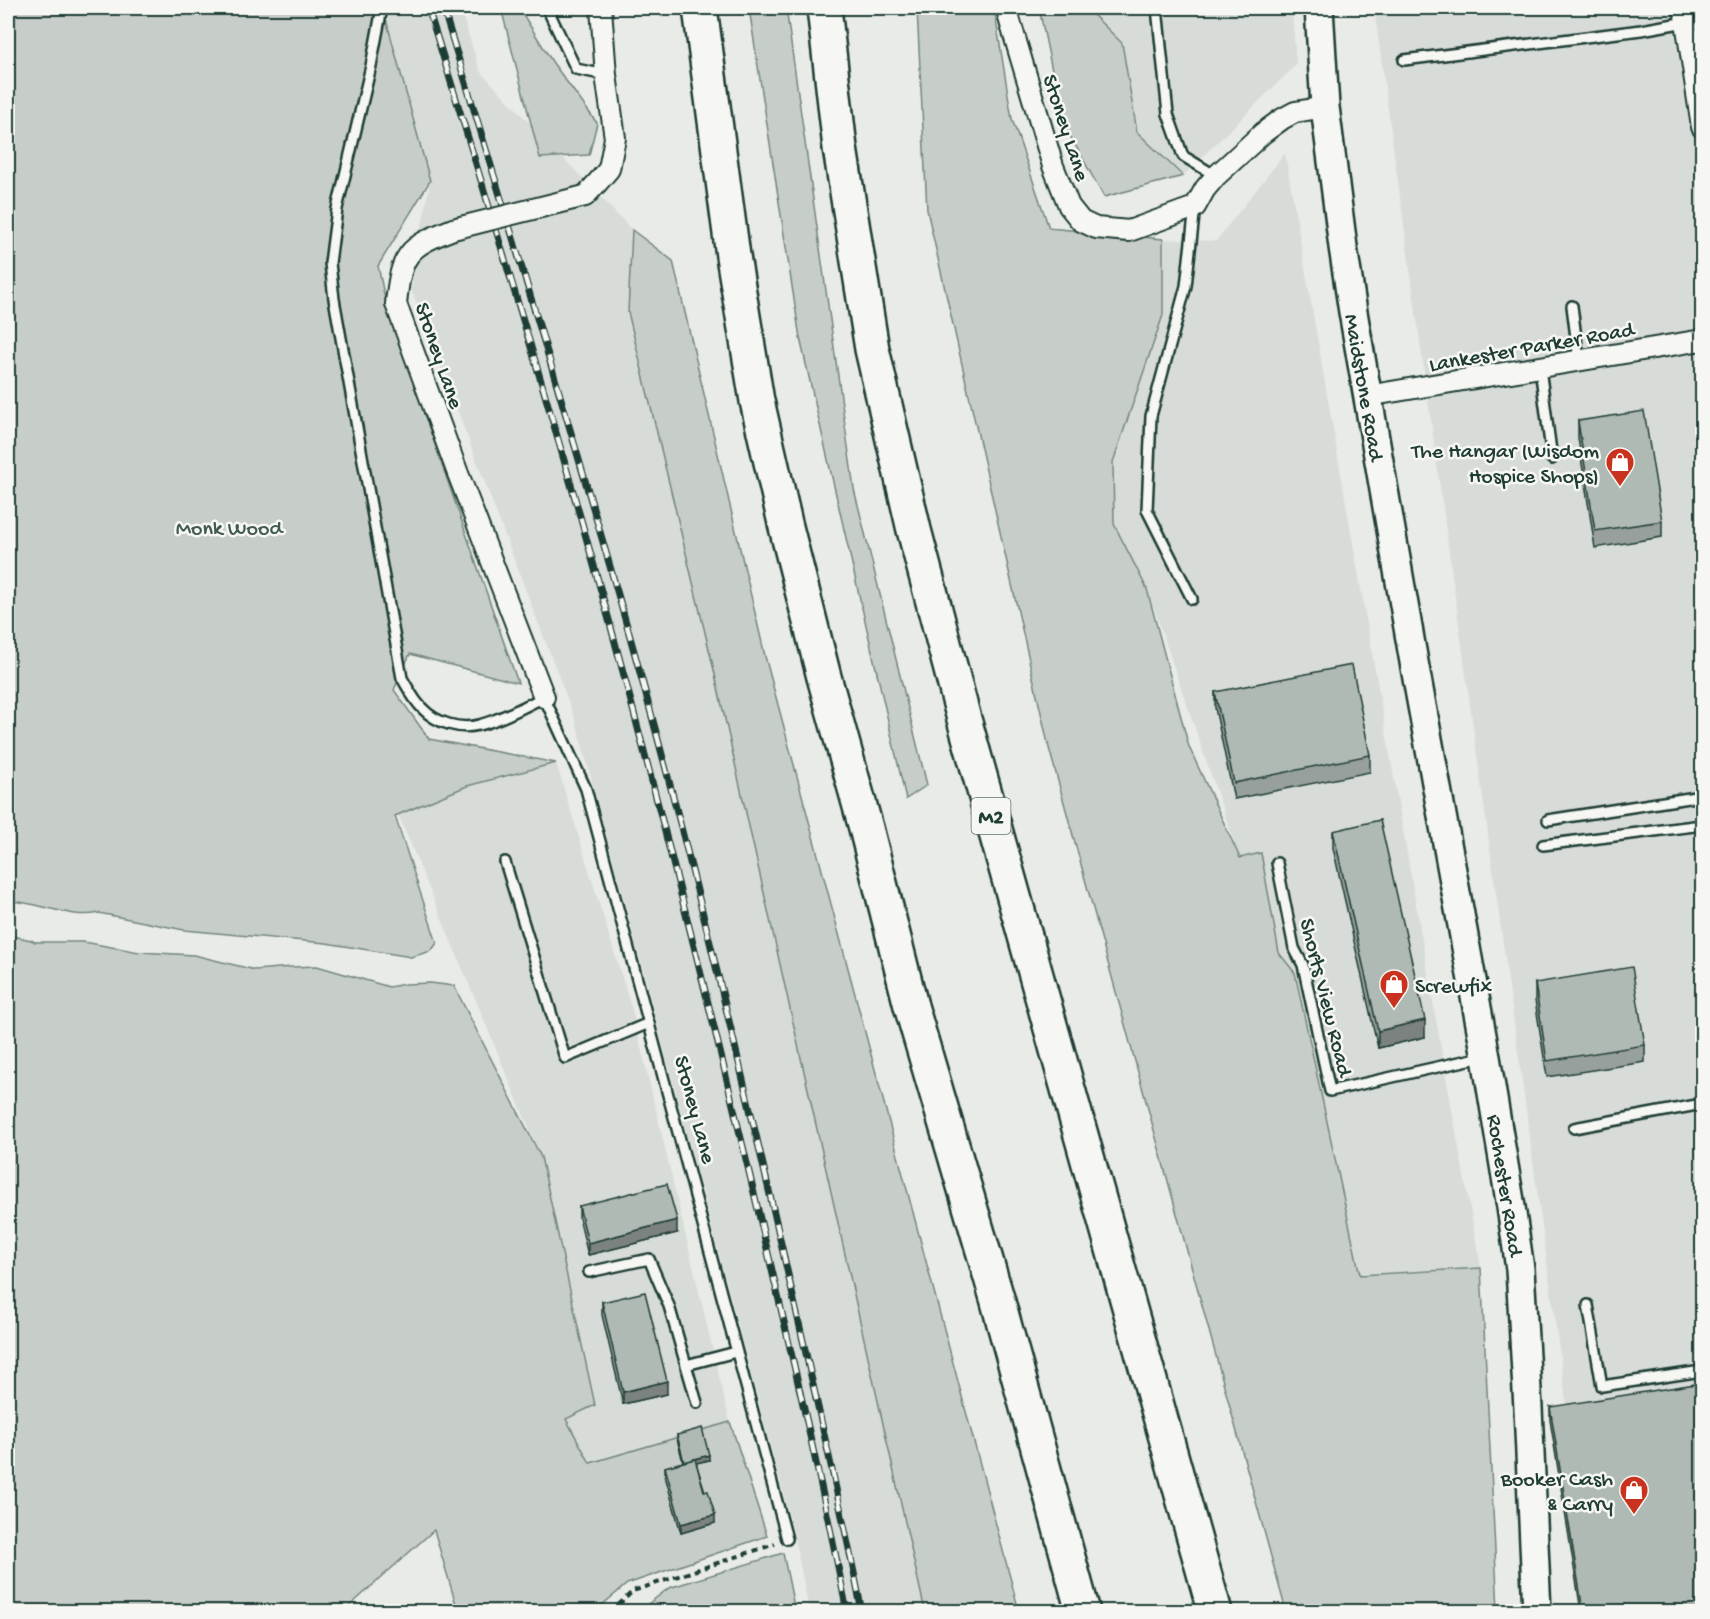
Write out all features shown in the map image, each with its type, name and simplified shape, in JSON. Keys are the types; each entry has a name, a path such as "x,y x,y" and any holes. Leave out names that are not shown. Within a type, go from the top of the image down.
{"highway":[{"path":"700,8 732,256 757,401 785,524 911,1006 997,1298 1083,1611"},
{"name":"M2","path":"824,8 840,148 872,348 914,530 986,799 1215,1611"}],"main road":[{"name":"Maidstone Road","path":"1319,8 1325,107 1343,247 1367,396 1433,764"},
{"name":"Rochester Road","path":"1433,764 1486,1057 1520,1269 1537,1611"}],"street":[{"name":"Stoney Lane","path":"544,697 396,304 399,280 407,255 425,240 453,229 585,196 609,169 615,138 606,75 601,8"},
{"name":"Stoney Lane","path":"1007,8 1053,166 1069,206 1081,220 1096,228 1129,231 1195,207"},
{"path":"1685,15 1702,127"},
{"path":"1195,207 1205,189 1216,176 1281,119 1295,112 1325,107"},
{"name":"Lankester Parker Road","path":"1367,396 1702,340"}],"lane":[{"path":"382,8 371,66 337,209 330,263 336,311 402,678 421,707 432,718 456,726 478,726 544,697"},
{"path":"547,8 576,69 606,75"},
{"path":"1157,8 1168,114 1183,156 1216,176"},
{"path":"1404,60 1641,30 1685,15"},
{"path":"1192,599 1147,510 1151,416 1186,286 1195,207"},
{"path":"1572,306 1579,361"},
{"path":"1540,368 1552,459"},
{"name":"Stoney Lane","path":"544,697 586,789 788,1539"},
{"path":"1548,820 1702,796"},
{"path":"1543,845 1702,825"},
{"path":"505,862 565,1058 649,1023"},
{"name":"Shorts View Road","path":"1277,863 1294,948 1303,965 1330,1091 1486,1057"},
{"path":"1574,1128 1702,1104"},
{"path":"589,1272 649,1259 669,1306 697,1403"},
{"path":"1588,1305 1602,1386 1702,1371"},
{"path":"686,1365 736,1352"}],"path":[{"path":"611,1611 633,1591 788,1539"}],"shaded area":[{"path":"383,8 460,8 480,71 632,230 628,312 714,670 925,1611 809,1611 794,1534 576,722 411,289 430,181"},
{"path":"1090,8 1292,8 1296,65 1183,176 1137,132 1122,43 1090,12"},
{"path":"1374,8 1692,8 1702,80 1702,1611 1595,1611"},
{"path":"1285,153 1481,1268 1360,1276 1295,973 1279,953 1261,854 1240,859 1147,589 1114,524 1113,462 1163,315 1163,239 1216,241"},
{"path":"556,763 633,1013 730,1422 590,1463 566,1419 594,1406 541,1157 398,814 467,786"}],"green space":[{"name":"Monk Wood","path":"8,8 383,8 430,181 378,266 386,304 518,683 410,654 394,690 429,739 556,763 467,786 395,816 437,943 431,951 411,957 326,943 184,930 99,913 77,914 8,901"},
{"path":"501,8 519,8 553,63 597,123 589,155 540,158"},
{"path":"749,8 786,8 854,489 927,785 906,799 800,338"},
{"path":"917,8 994,8 1012,119 1049,228 1163,239 1163,315 1113,462 1114,524 1147,589 1189,747 1240,858 1261,853 1279,953 1295,973 1360,1275 1481,1268 1498,1611 1286,1611 1049,748 927,210"},
{"path":"1039,8 1090,8 1090,12 1122,43 1137,132 1183,176 1104,197 1063,123"},
{"path":"632,230 673,261 765,656 1019,1611 925,1611 714,670 628,312"},
{"path":"8,935 35,942 84,942 139,952 194,955 255,970 317,966 389,987 430,983 454,986 541,1157 595,1405 566,1419 590,1463 730,1422 767,1536 627,1584 595,1611 458,1611 434,1530 344,1611 8,1611"},
{"path":"783,1553 795,1611 639,1611 669,1588"}],"building":[{"name":"The Hangar (Wisdom Hospice Shops)","path":"1644,411 1662,521 1595,531 1578,421"},
{"path":"1352,665 1370,755 1234,783 1215,692"},
{"path":"1380,820 1425,1020 1378,1031 1333,831"},
{"path":"1632,967 1645,1045 1547,1061 1535,983"},
{"path":"667,1184 677,1220 588,1243 579,1206"},
{"path":"645,1292 667,1381 623,1392 602,1302"},
{"name":"Booker Cash & Carry","path":"1702,1383 1702,1611 1583,1611 1550,1407"},
{"path":"702,1428 709,1455 684,1462 677,1435"},
{"path":"695,1459 704,1491 708,1491 715,1515 681,1524 665,1467"}],"railway":[{"path":"428,8 546,396 650,772 755,1197 847,1612"},
{"path":"443,8 576,450 662,753 758,1143 862,1612"}],"place":[{"name":"The Hangar (Wisdom Hospice Shops)","path":"1620,488"},
{"name":"Screwfix","path":"1394,1010"},
{"name":"Booker Cash & Carry","path":"1634,1516"}]}
